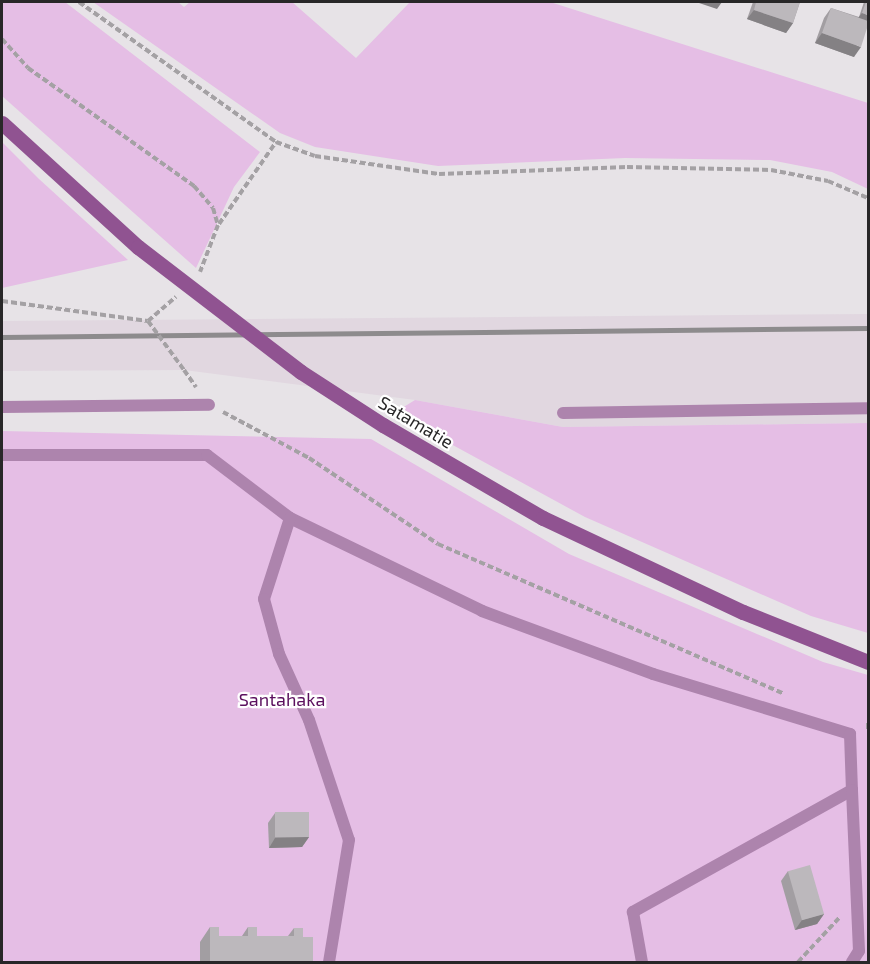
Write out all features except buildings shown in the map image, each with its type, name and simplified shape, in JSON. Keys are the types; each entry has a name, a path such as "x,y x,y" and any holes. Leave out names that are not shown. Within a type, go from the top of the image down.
{"main road":[{"name":"Satamatie","path":"2,123 138,247 302,372 383,425 543,518 743,612 868,662"}],"lane":[{"path":"2,407 209,405"},
{"path":"563,413 868,408"},
{"path":"2,455 207,455 290,518 482,611 653,674 850,734 859,957 852,963"},
{"path":"290,518 264,599 349,840 328,963"},
{"path":"642,963 633,912 852,789"}],"path":[{"path":"79,2 276,142 352,164 439,174 627,167 771,170 828,181 868,198"},
{"path":"218,225 276,142"},
{"path":"148,321 184,370"},
{"path":"209,405 309,458 438,544 793,697"},
{"path":"857,719 868,723"},
{"path":"798,963 856,897"}],"shaded area":[{"path":"868,314 868,423 563,427 415,400 184,370 2,371 2,321"}],"green space":[{"path":"2,2 65,2 260,152 234,187 196,268 2,96"},
{"path":"93,2 178,2 184,7 190,2 292,2 356,58 410,2 550,2 868,103 868,189 832,172 770,160 625,158 438,166 315,147 280,133"},
{"path":"2,142 39,179 128,260 2,288"},
{"path":"415,400 563,427 868,423 868,633 811,616 585,517 394,413"},
{"name":"Santahaka","path":"2,431 371,439 569,554 823,662 868,675 868,962 2,962"}],"railway":[{"path":"2,337 868,328"}]}
